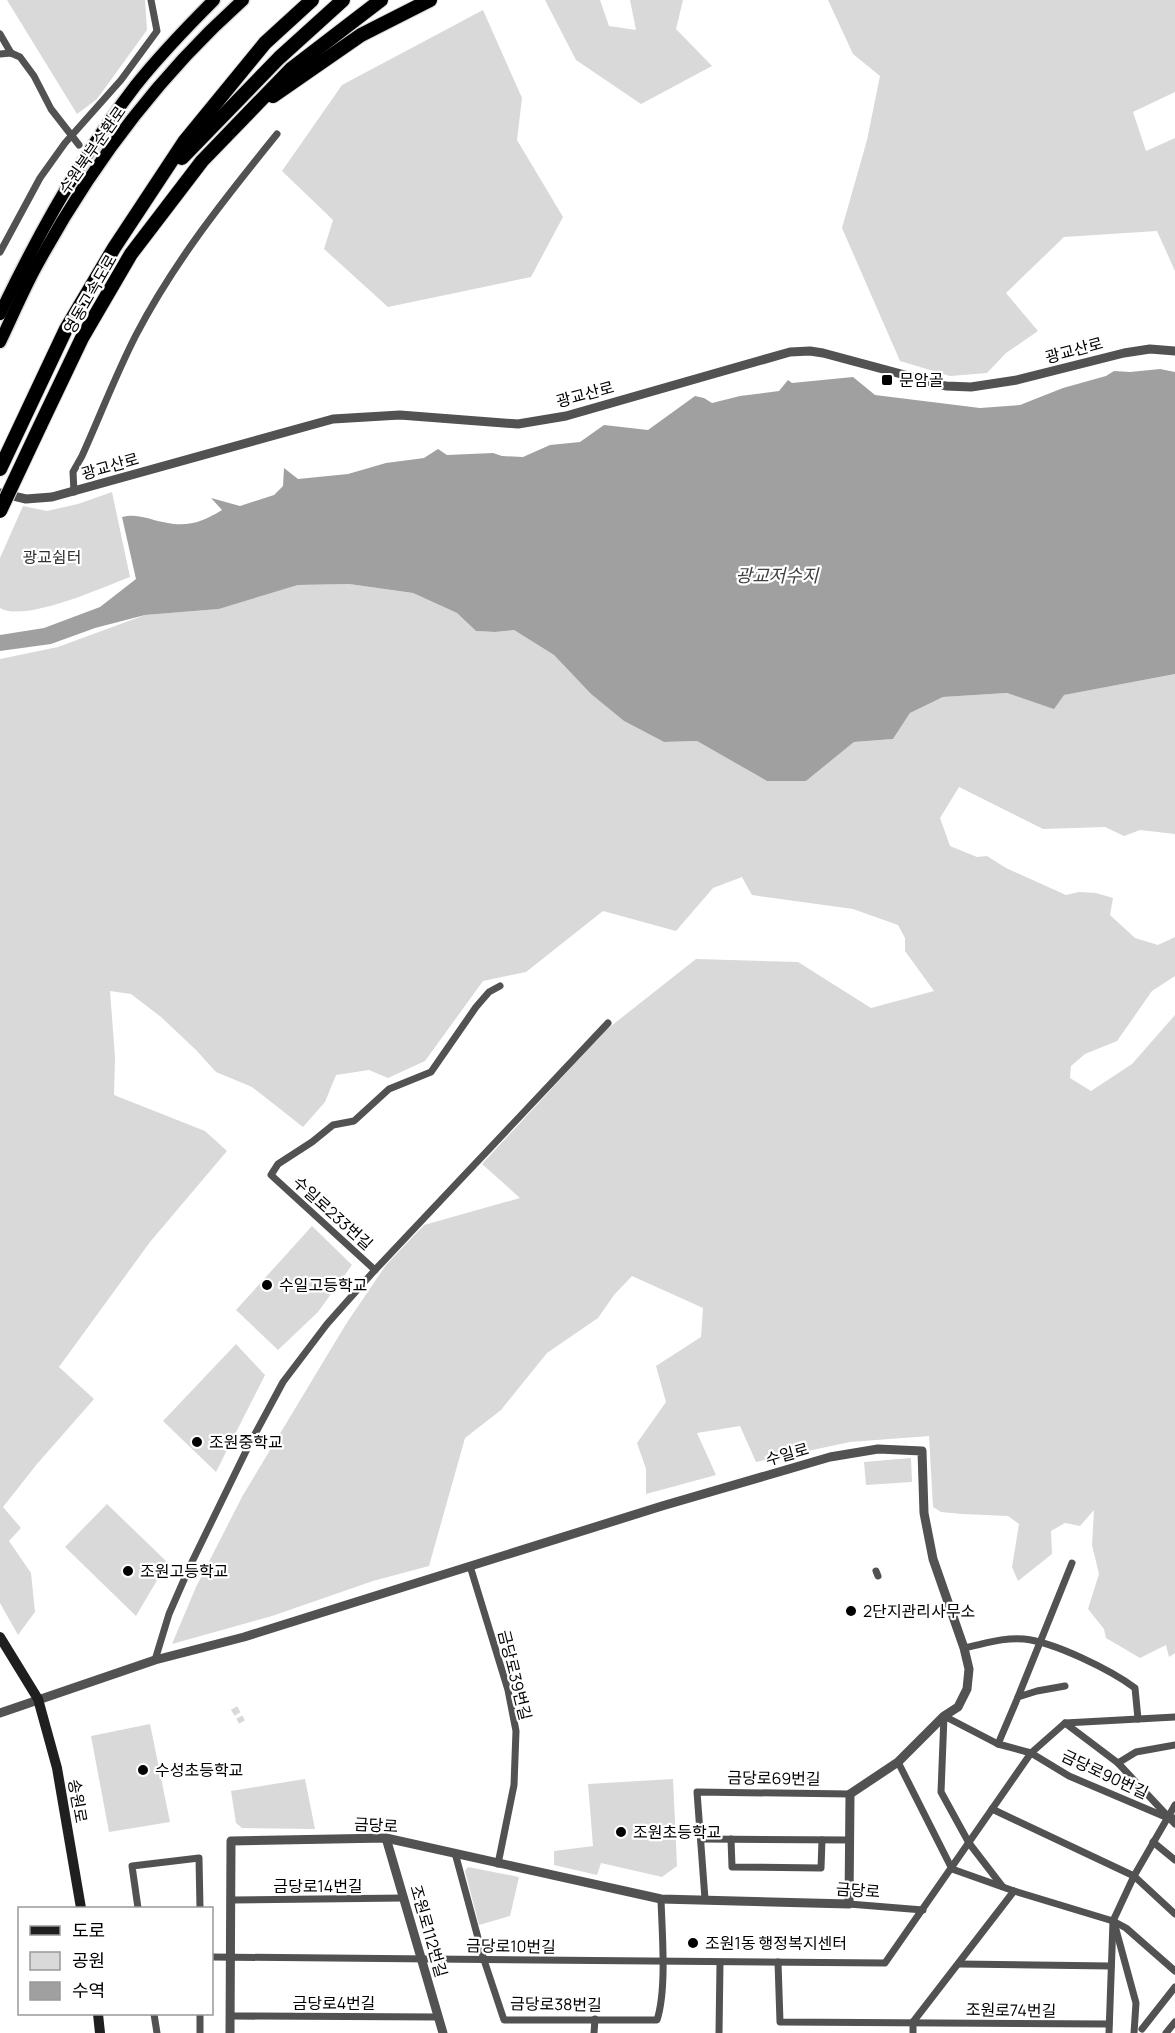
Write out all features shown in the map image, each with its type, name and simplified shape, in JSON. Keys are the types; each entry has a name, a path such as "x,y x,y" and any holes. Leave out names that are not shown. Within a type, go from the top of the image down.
{"highway":[{"name":"수원북부순환로","path":"0,314 24,265 87,155 137,85 178,37 214,0"},
{"name":"수원북부순환로","path":"0,342 36,267 99,164 179,64 243,0"},
{"name":"영동고속도로","path":"0,469 66,329 114,248 184,142 265,43 312,0"},
{"name":"영동고속도로","path":"114,248 161,182 189,151 279,58 343,0"},
{"name":"영동고속도로","path":"0,511 82,338 131,254 201,161 291,69 381,0"},
{"name":"영동고속도로","path":"245,117 361,35 430,0"}],"main road":[{"name":"송원로","path":"0,1637 38,1699 57,1768 81,1907"},
{"path":"98,2015 100,2033"}],"street":[{"path":"0,252 40,178 71,136 121,80 157,31 151,0"},
{"path":"0,34 11,53"},
{"path":"0,54 11,53 20,57 34,76 51,109 79,145"},
{"path":"74,492 73,472 136,334 193,242 223,200 277,134"},
{"name":"광교산로","path":"0,493 26,499 44,499 333,419 400,416 504,424 533,422 566,416 790,352 810,351 945,386 971,387 1017,380 1124,352 1150,349 1175,351"},
{"name":"수일로233번길","path":"155,1660 169,1614 190,1566 248,1447 283,1382 327,1324 375,1270 270,1175 278,1164 333,1125 354,1120 389,1089 431,1072 476,1007 489,992 500,986"},
{"path":"375,1270 608,1023"},
{"name":"수일로","path":"470,1566 830,1457 878,1449 921,1451 924,1513 933,1559 964,1648"},
{"path":"998,1744 1072,1563"},
{"path":"0,1713 155,1660 244,1637 470,1566"},
{"name":"금당로39번길","path":"470,1566 508,1690 516,1731 514,1785 498,1864"},
{"path":"849,1904 850,1794 897,1762 944,1716 958,1707 967,1689 969,1669 964,1648 1004,1639 1040,1642 1114,1673 1135,1688 1138,1719"},
{"path":"1018,1697 1065,1686"},
{"path":"944,1716 941,1792 969,1843 1002,1886"},
{"name":"금당로90번길","path":"944,1716 998,1744 1031,1753 1069,1776 1172,1818"},
{"path":"923,1910 1031,1753 1065,1723 1175,1717"},
{"path":"1065,1723 1118,1763 1136,1752 1175,1745"},
{"path":"897,1762 952,1869 1014,1891 1113,1921 1126,1928 1175,1971"},
{"name":"금당로90번길","path":"1118,1763 1172,1818 1175,1824"},
{"name":"금당로69번길","path":"701,1839 697,1792 850,1794"},
{"path":"1109,2033 1113,1921 1153,1842 1172,1818 1175,1805"},
{"path":"992,1809 1134,1876 1175,1914"},
{"name":"금당로","path":"230,2033 231,1841 386,1838 661,1899 849,1904 923,1910"},
{"name":"조원로112번길","path":"386,1838 443,2033"},
{"path":"705,1899 701,1839 850,1840"},
{"path":"731,1839 732,1867 821,1868 822,1840"},
{"path":"1153,1842 1175,1860"},
{"name":"금당로38번길","path":"455,1853 484,1960 504,2020 657,2020 661,2010 663,1962 661,1899"},
{"path":"138,1907 132,1866 200,1858 200,1907"},
{"path":"913,2033 913,2022 960,1964 1014,1891"},
{"name":"금당로14번길","path":"232,1900 404,1898"},
{"name":"금당로10번길","path":"213,1957 885,1963 923,1910"},
{"path":"1113,1921 1136,2003 1134,2033"},
{"name":"조원로74번길","path":"778,1962 780,2022 1109,2024"},
{"path":"719,2033 720,1963"},
{"path":"960,1964 1111,1966"},
{"path":"1142,2029 1175,1987"},
{"path":"154,2015 157,2033"},
{"path":"200,2015 200,2033"},
{"name":"금당로4번길","path":"230,2016 438,2017"},
{"path":"594,2033 595,2019"},
{"path":"1166,2033 1175,2022"}],"green space":[{"path":"7,0 145,0 147,30 97,99 77,114"},
{"path":"545,0 600,0 609,26 636,30 630,0 683,0 676,29 712,66 641,104 576,60"},
{"path":"828,0 1175,0 1175,92 1133,112 1146,151 1175,138 1175,271 1157,231 1064,237 1006,293 1038,331 1006,353 987,373 950,376 900,361 842,228 867,140 880,76 853,54"},
{"path":"483,10 522,98 517,140 563,217 531,277 388,307 324,249 333,220 282,171 342,85"},
{"name":"광교쉼터","path":"112,492 130,577 45,607 27,611 0,608 0,558 23,506 47,511 78,504"},
{"path":"349,584 413,593 457,613 476,631 514,630 554,655 591,694 624,721 664,742 697,741 767,781 806,781 854,742 893,739 910,713 943,697 1007,693 1054,708 1063,695 1175,674 1175,834 1140,830 1124,836 1105,827 1043,829 959,787 940,818 950,846 977,857 987,856 1006,868 1066,895 1079,892 1096,893 1113,898 1110,915 1135,938 1158,945 1175,937 1175,976 1152,991 1117,1041 1085,1054 1071,1066 1070,1078 1091,1091 1132,1064 1175,1015 1175,1653 1169,1657 1166,1645 1140,1658 1106,1638 1104,1629 1088,1609 1099,1574 1092,1545 1094,1510 1080,1526 1065,1523 1051,1531 1052,1554 1018,1581 1012,1567 1019,1524 1008,1516 941,1512 933,1507 929,1436 850,1442 756,1462 740,1426 697,1433 716,1475 646,1494 646,1469 637,1443 666,1402 656,1366 701,1337 703,1308 632,1276 614,1295 598,1318 547,1353 501,1410 465,1438 429,1566 373,1581 272,1616 172,1644 196,1587 243,1495 346,1324 386,1265 424,1225 520,1198 482,1164 606,1030 696,959 798,962 871,1008 934,991 905,951 905,938 898,925 853,909 752,895 742,877 713,888 676,931 603,911 526,972 483,981 425,1061 388,1078 369,1070 336,1075 325,1102 303,1127 252,1087 216,1072 161,1017 131,994 110,991 115,1057 114,1095 205,1131 227,1151 150,1242 59,1367 94,1399 3,1507 21,1528 9,1541 31,1573 35,1612 18,1635 0,1603 0,659 58,647 145,615 219,609 298,585"},
{"path":"312,1226 352,1265 318,1312 278,1350 236,1310"},
{"path":"236,1344 265,1375 216,1472 163,1421"},
{"path":"911,1458 912,1482 866,1485 864,1462"},
{"path":"107,1504 166,1561 136,1616 65,1547"},
{"path":"150,1724 170,1822 109,1832 91,1736"},
{"path":"305,1779 315,1829 242,1828 236,1823 231,1791"},
{"path":"673,1779 677,1866 662,1877 601,1863 597,1875 554,1865 554,1851 593,1846 588,1784"},
{"path":"468,1867 519,1877 510,1916 479,1925 465,1871"}],"water":[{"name":"광교저수지","path":"1160,369 1175,372 1175,674 1064,695 1054,709 1007,693 943,697 910,713 893,739 854,742 806,781 767,781 697,741 664,742 624,721 591,694 554,655 514,630 476,631 457,613 413,593 349,584 298,585 219,609 145,615 95,628 51,644 0,651 0,635 44,628 100,607 136,579 122,517 138,516 172,524 194,523 222,510 211,498 240,506 274,495 283,486 284,468 298,479 348,474 386,463 424,458 438,449 447,455 493,453 523,457 550,445 580,442 604,425 648,430 695,396 712,403 740,396 779,391 788,380 792,383 853,377 875,395 980,408 1020,405 1063,388 1106,376 1114,371"}],"tunnel":[{"path":"234,1708 242,1722"}],"place":[{"name":"문암골","path":"887,380"},
{"name":"수일고등학교","path":"267,1285"},
{"name":"조원중학교","path":"197,1442"},
{"name":"조원고등학교","path":"128,1571"},
{"name":"2단지관리사무소","path":"851,1611"},
{"name":"수성초등학교","path":"143,1770"},
{"name":"조원초등학교","path":"621,1832"},
{"name":"조원1동 행정복지센터","path":"693,1943"}]}
